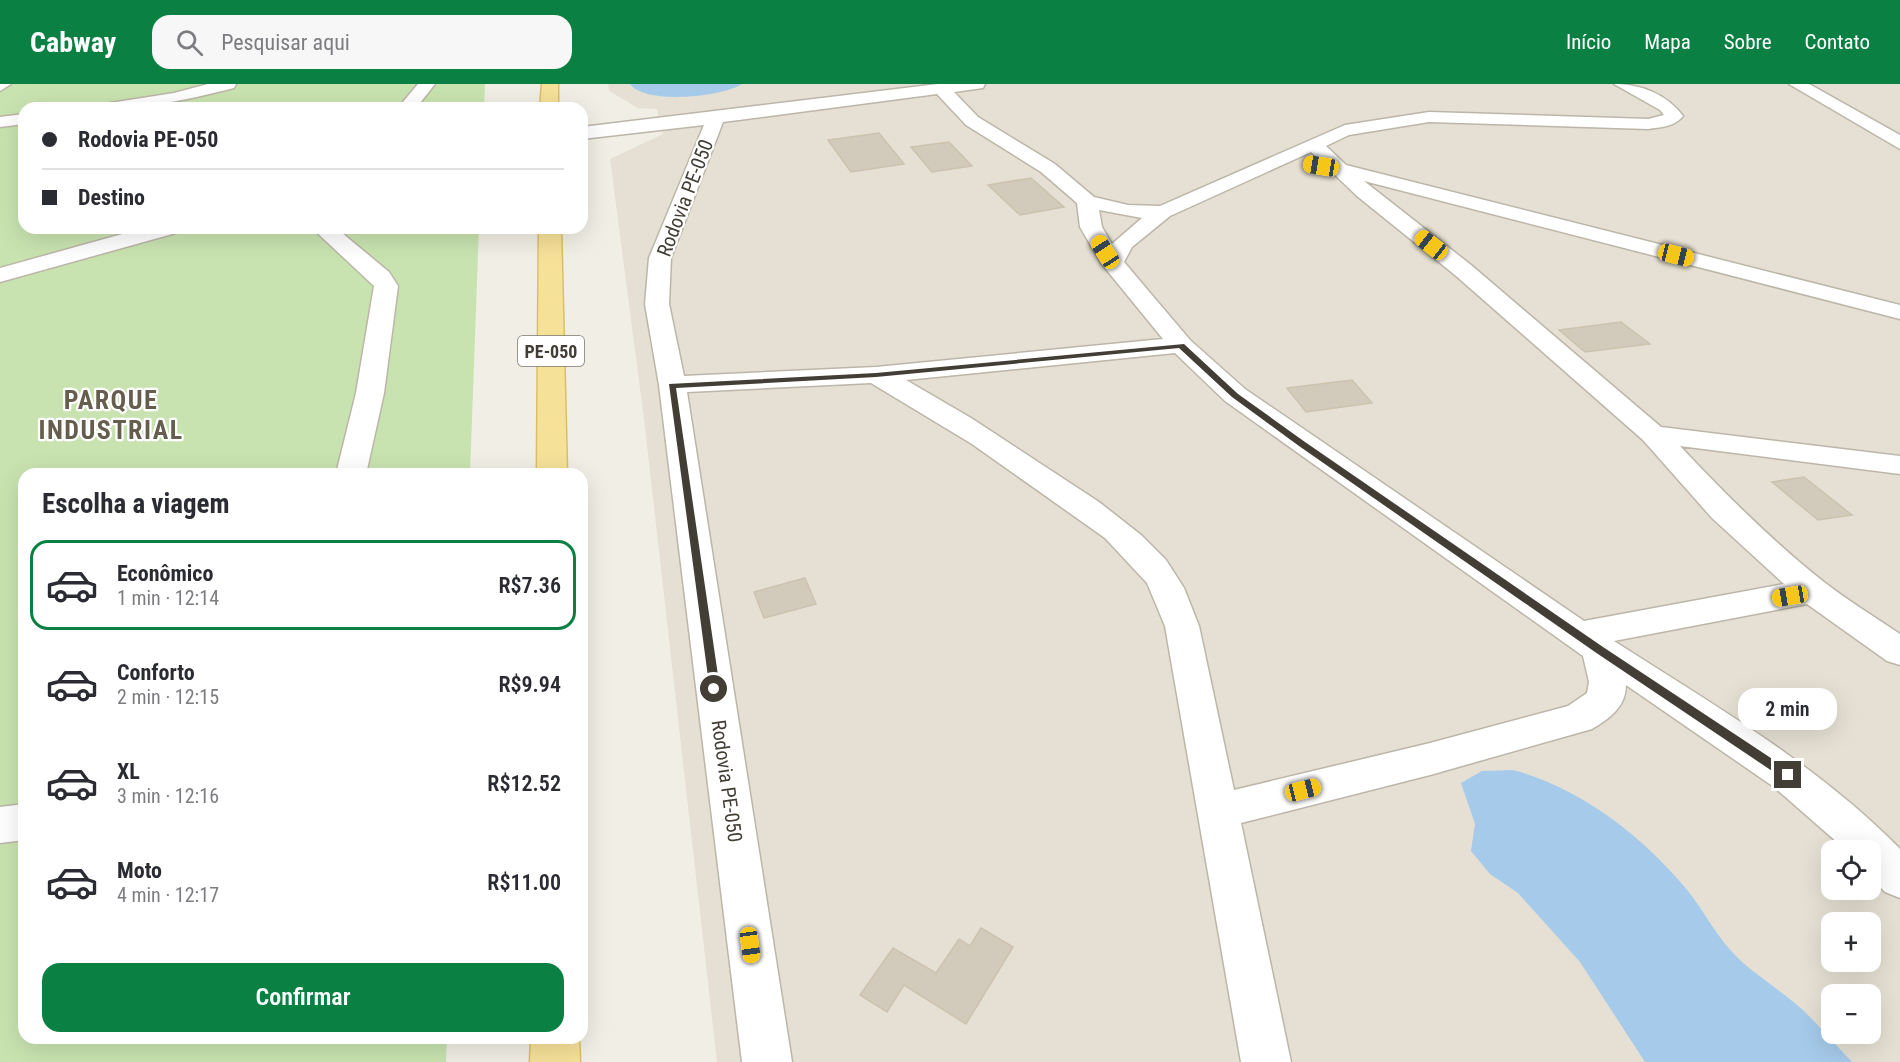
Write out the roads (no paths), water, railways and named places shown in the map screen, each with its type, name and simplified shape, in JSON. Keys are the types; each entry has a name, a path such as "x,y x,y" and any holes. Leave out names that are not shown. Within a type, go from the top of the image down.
{"main road":[{"path":"549,102 550,84"},
{"name":"PE-050","path":"550,234 552,468"},
{"path":"555,1044 555,1062"}],"street":[{"path":"148,102 228,84"},
{"path":"412,102 427,84"},
{"path":"588,122 620,124 698,117 934,86 977,84"},
{"path":"1112,263 1123,243 1163,212 1345,130 1429,117 1648,124 1669,120 1674,116 1666,106 1622,84"},
{"path":"1797,84 1900,143"},
{"path":"698,117 934,86"},
{"path":"934,86 972,122 1048,168 1087,201 1128,211 1163,212"},
{"name":"Rodovia PE-050","path":"698,117 660,258 657,304 672,385 767,1062"},
{"path":"0,122 18,120"},
{"path":"588,132 620,124"},
{"path":"1313,144 1364,192 1463,270 1653,434 1723,511 1813,591 1900,652"},
{"path":"1281,160 1341,170 1900,312"},
{"path":"1087,201 1091,227 1112,263 1181,345 1235,395 1589,642 1788,775 1863,839 1900,878"},
{"path":"0,275 103,240 113,234"},
{"path":"0,262 136,234"},
{"path":"330,234 381,276 386,286 370,393 352,468"},
{"path":"672,385 876,375 1181,345"},
{"path":"876,375 987,441 1109,524 1156,570 1170,592 1182,626 1266,1062"},
{"path":"1653,434 1900,465"},
{"path":"1589,642 1813,591"},
{"path":"1218,811 1430,759 1579,718 1599,707 1607,698 1608,685 1589,642"},
{"path":"0,825 18,823"}],"water":[{"path":"630,84 742,84 732,89 702,95 667,97 638,91"},
{"path":"1513,770 1538,778 1587,802 1610,817 1671,871 1734,954 1788,997 1821,1029 1821,1044 1835,1044 1852,1062 1645,1062 1580,962 1518,893 1490,874 1471,851 1475,824 1461,783 1482,771"}],"district":[{"name":"PARQUE INDUSTRIAL","path":"111,415"}]}
